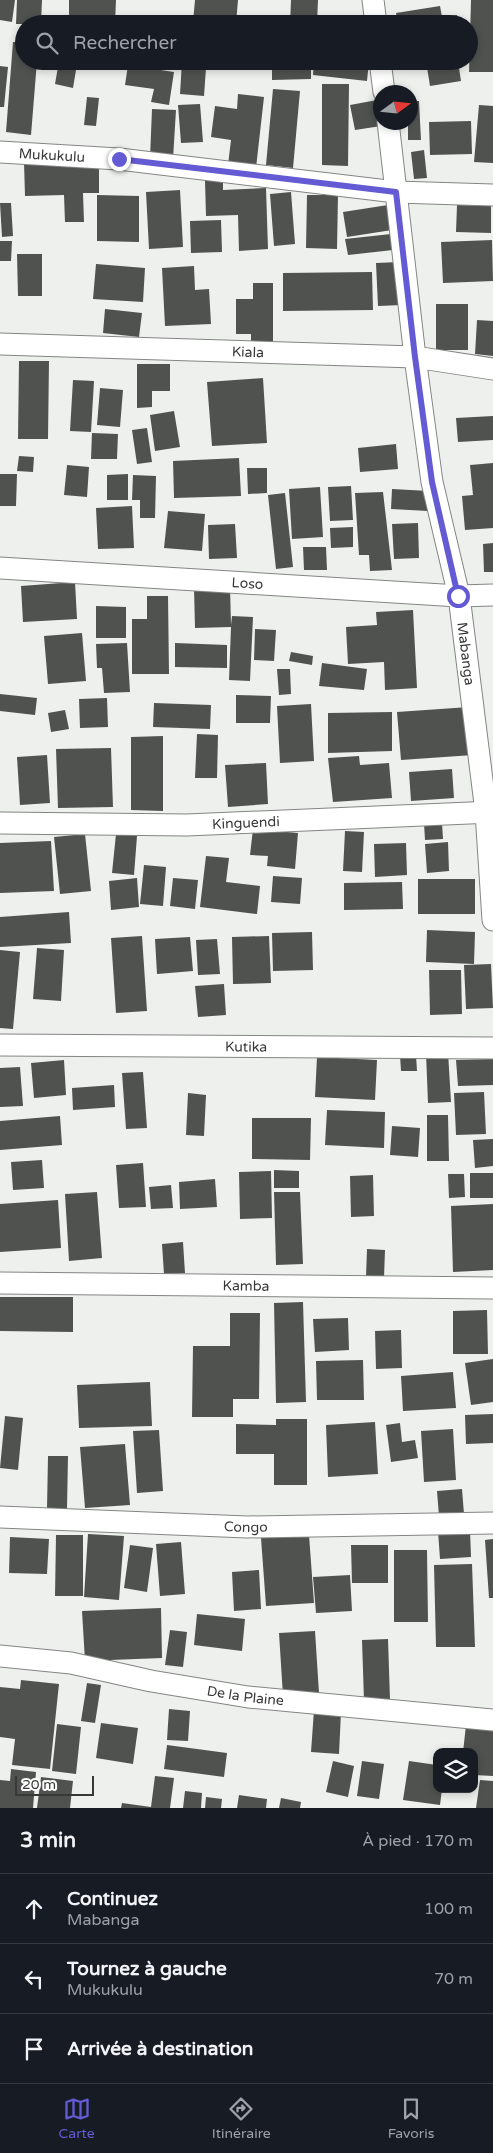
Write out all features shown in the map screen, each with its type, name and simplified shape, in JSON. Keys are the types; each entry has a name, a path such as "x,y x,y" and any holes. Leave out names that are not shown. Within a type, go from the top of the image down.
{"street":[{"path":"373,0 375,15"},
{"path":"381,70 383,85"},
{"name":"Mabanga","path":"389,130 415,357 432,482 458,596 489,812 493,920"},
{"name":"Mukukulu","path":"0,152 119,159 396,192 493,195"},
{"name":"Kiala","path":"0,344 415,357 493,369"},
{"name":"Loso","path":"0,568 458,596 493,595"},
{"name":"Kinguendi","path":"0,823 187,825 489,812"},
{"name":"Kutika","path":"0,1045 493,1048"},
{"name":"Kamba","path":"0,1283 493,1288"},
{"name":"Congo","path":"0,1517 247,1526 493,1523"},
{"name":"De la Plaine","path":"0,1656 71,1663 151,1681 248,1697 493,1720"}],"building":[{"path":"0,0 15,0 12,22 0,20"},
{"path":"17,0 42,0 41,15 16,15"},
{"path":"69,0 116,0 115,15 69,15"},
{"path":"195,0 238,0 237,15 194,15"},
{"path":"291,0 318,0 317,15 290,15"},
{"path":"471,0 493,0 493,72 469,72 469,70 478,70 478,15 471,15"},
{"path":"440,6 442,15 396,15 396,13"},
{"path":"13,42 15,42 15,70 36,70 31,135 6,132"},
{"path":"0,66 8,67 4,107 0,107"},
{"path":"57,70 76,70 73,88 55,84"},
{"path":"127,70 174,72 169,105 151,102 154,89 125,85"},
{"path":"181,70 206,70 204,96 180,94"},
{"path":"272,70 311,70 311,79 272,80"},
{"path":"313,70 368,70 367,81 313,75"},
{"path":"427,70 459,70 461,81 430,86"},
{"path":"322,84 349,84 348,166 322,165"},
{"path":"273,89 300,91 293,168 266,165"},
{"path":"238,94 264,97 256,168 228,165 231,140 211,137 215,106 237,109"},
{"path":"87,97 99,98 96,126 84,125"},
{"path":"373,101 373,127 355,130 350,105"},
{"path":"419,101 421,140 408,140 408,130 418,130"},
{"path":"200,104 203,142 181,143 178,105"},
{"path":"479,105 493,106 493,163 474,162"},
{"path":"152,109 176,110 173,159 150,158"},
{"path":"471,121 472,154 430,155 429,122"},
{"path":"424,150 427,178 414,179 411,152"},
{"path":"99,161 99,193 83,193 84,222 65,222 64,195 25,196 24,162"},
{"path":"205,181 223,181 223,190 266,188 268,249 239,251 238,215 206,216"},
{"path":"180,190 183,247 149,249 146,192"},
{"path":"291,192 295,244 274,246 270,194"},
{"path":"97,195 139,196 139,242 97,241"},
{"path":"307,195 338,195 337,249 306,248"},
{"path":"0,203 11,203 13,236 2,237"},
{"path":"388,205 392,230 347,237 343,212"},
{"path":"457,205 491,206 491,233 456,232"},
{"path":"221,220 222,252 191,253 190,221"},
{"path":"391,234 393,250 348,255 345,239"},
{"path":"492,240 493,281 443,283 441,242"},
{"path":"0,241 12,241 11,261 0,261"},
{"path":"17,254 42,254 42,296 18,296"},
{"path":"399,262 402,305 378,306 376,263"},
{"path":"96,264 145,268 143,302 93,299"},
{"path":"194,266 195,290 209,289 211,324 165,326 162,268"},
{"path":"372,272 373,310 283,311 283,273"},
{"path":"253,283 273,283 273,345 251,345 251,334 236,334 236,299 253,299"},
{"path":"436,304 468,304 468,350 436,350"},
{"path":"105,309 142,313 139,337 103,333"},
{"path":"477,320 493,321 493,356 475,354"},
{"path":"19,361 49,361 48,439 18,439"},
{"path":"137,364 170,364 170,391 152,391 152,407 137,408"},
{"path":"263,378 267,443 212,446 207,382"},
{"path":"73,380 94,381 91,432 70,431"},
{"path":"100,388 123,390 120,427 97,425"},
{"path":"174,411 180,447 155,451 150,415"},
{"path":"493,416 493,440 458,442 456,418"},
{"path":"147,428 152,462 137,464 132,430"},
{"path":"92,433 118,434 117,459 91,459"},
{"path":"396,444 398,469 360,472 358,448"},
{"path":"19,456 34,457 33,472 17,471"},
{"path":"239,458 241,496 174,498 173,461"},
{"path":"493,463 493,528 465,530 462,496 473,495 470,465"},
{"path":"67,465 89,467 87,497 64,495"},
{"path":"247,468 267,468 267,493 248,494"},
{"path":"0,474 17,474 16,506 0,506"},
{"path":"128,474 128,500 107,500 107,475"},
{"path":"133,475 156,476 155,518 140,518 140,500 132,500"},
{"path":"351,486 353,520 330,521 328,487"},
{"path":"320,487 323,537 292,539 289,489"},
{"path":"392,489 429,491 428,511 391,509"},
{"path":"383,492 392,570 370,571 369,555 359,555 355,493"},
{"path":"285,493 293,567 276,569 268,495"},
{"path":"132,506 134,548 98,549 96,508"},
{"path":"168,511 205,514 202,551 164,548"},
{"path":"418,523 419,558 394,559 392,524"},
{"path":"235,524 237,558 209,559 208,525"},
{"path":"353,527 353,547 331,548 330,528"},
{"path":"493,543 493,572 484,572 483,544"},
{"path":"303,547 326,547 327,570 304,570"},
{"path":"75,582 77,619 23,622 21,586"},
{"path":"230,587 231,625 232,616 253,617 250,681 229,680 231,627 195,628 194,588"},
{"path":"147,596 168,596 169,674 132,674 132,619 147,619"},
{"path":"96,606 126,607 126,638 96,638"},
{"path":"413,610 417,688 385,690 384,662 348,664 346,627 377,625 376,612"},
{"path":"255,629 276,630 274,661 254,660"},
{"path":"82,633 86,681 48,684 44,636"},
{"path":"127,643 130,692 104,693 102,668 97,668 96,644"},
{"path":"175,643 227,645 227,668 175,667"},
{"path":"291,652 313,656 312,665 289,661"},
{"path":"322,663 367,669 364,690 319,686"},
{"path":"277,669 290,669 291,694 279,695"},
{"path":"0,694 37,698 35,715 0,711"},
{"path":"236,695 271,696 270,723 236,723"},
{"path":"107,698 108,727 80,728 79,699"},
{"path":"154,703 211,705 210,729 153,727"},
{"path":"311,704 314,761 280,763 277,706"},
{"path":"469,707 473,755 401,760 397,712"},
{"path":"65,710 69,729 51,732 48,713"},
{"path":"392,712 392,751 328,753 328,713"},
{"path":"197,734 218,735 217,778 195,778"},
{"path":"163,736 163,811 131,810 131,737"},
{"path":"111,748 113,807 58,808 56,749"},
{"path":"47,755 50,803 20,805 17,757"},
{"path":"359,756 360,765 389,763 392,798 333,802 328,758"},
{"path":"266,763 268,804 228,807 225,765"},
{"path":"452,769 454,798 411,801 409,772"},
{"path":"424,823 442,823 443,839 425,840"},
{"path":"253,829 298,833 295,869 267,866 268,856 250,855"},
{"path":"345,831 364,832 362,872 343,871"},
{"path":"85,834 91,891 60,894 54,837"},
{"path":"116,834 137,836 134,875 112,873"},
{"path":"51,841 54,891 0,893 0,843"},
{"path":"448,842 449,871 427,873 425,844"},
{"path":"406,843 407,875 375,877 374,844"},
{"path":"206,856 229,858 226,882 260,886 257,914 200,907"},
{"path":"144,865 166,867 163,906 140,904"},
{"path":"273,876 302,878 300,904 271,902"},
{"path":"137,878 139,907 111,910 109,881"},
{"path":"173,878 198,880 195,909 170,906"},
{"path":"418,879 475,879 475,914 418,914"},
{"path":"402,882 403,909 344,910 344,883"},
{"path":"69,912 71,943 0,947 0,917"},
{"path":"427,930 475,932 474,964 426,962"},
{"path":"312,932 313,970 273,971 272,933"},
{"path":"142,936 147,1011 116,1013 111,938"},
{"path":"269,936 271,983 233,984 232,937"},
{"path":"190,937 193,971 157,974 155,939"},
{"path":"217,939 220,974 198,975 196,940"},
{"path":"37,948 64,950 61,1001 33,999"},
{"path":"0,950 20,952 13,1029 0,1028"},
{"path":"491,964 493,1008 466,1009 464,965"},
{"path":"429,970 461,970 462,1014 430,1015"},
{"path":"224,984 226,1015 198,1017 195,986"},
{"path":"448,1052 451,1102 428,1103 426,1053"},
{"path":"400,1055 416,1055 417,1071 401,1071"},
{"path":"317,1057 377,1060 375,1100 315,1097"},
{"path":"493,1059 493,1085 458,1086 456,1060"},
{"path":"64,1060 66,1095 34,1098 31,1063"},
{"path":"20,1067 23,1106 0,1107 0,1068"},
{"path":"143,1072 147,1128 126,1129 122,1073"},
{"path":"114,1085 115,1107 73,1110 72,1088"},
{"path":"484,1092 486,1134 456,1135 454,1093"},
{"path":"188,1093 206,1095 204,1136 186,1135"},
{"path":"327,1110 385,1112 384,1148 325,1145"},
{"path":"427,1115 448,1115 449,1161 427,1161"},
{"path":"60,1116 62,1145 0,1150 0,1121"},
{"path":"252,1118 311,1118 310,1160 252,1159"},
{"path":"392,1126 420,1128 418,1157 390,1155"},
{"path":"493,1139 493,1166 475,1168 473,1140"},
{"path":"42,1160 44,1188 13,1190 11,1162"},
{"path":"143,1163 146,1207 119,1208 116,1165"},
{"path":"274,1170 299,1171 299,1188 274,1188"},
{"path":"271,1171 272,1218 240,1219 239,1172"},
{"path":"470,1173 493,1173 493,1198 470,1198"},
{"path":"448,1174 464,1174 465,1197 449,1198"},
{"path":"373,1175 374,1216 351,1217 350,1176"},
{"path":"215,1179 217,1207 180,1209 179,1182"},
{"path":"171,1185 173,1208 151,1209 149,1187"},
{"path":"97,1192 102,1258 69,1261 65,1194"},
{"path":"274,1192 300,1192 303,1264 276,1265"},
{"path":"58,1200 61,1248 0,1252 0,1204"},
{"path":"493,1204 493,1270 453,1272 451,1206"},
{"path":"183,1242 185,1273 164,1274 162,1244"},
{"path":"367,1249 385,1250 384,1278 366,1277"},
{"path":"0,1297 73,1297 73,1332 0,1331"},
{"path":"303,1302 306,1402 276,1403 274,1303"},
{"path":"487,1310 488,1354 453,1354 453,1311"},
{"path":"230,1313 260,1313 259,1399 233,1399 233,1417 192,1417 193,1346 230,1346"},
{"path":"348,1318 349,1350 315,1352 313,1319"},
{"path":"401,1330 402,1368 376,1369 375,1331"},
{"path":"493,1359 493,1402 471,1405 465,1363"},
{"path":"363,1360 364,1400 317,1400 316,1361"},
{"path":"453,1372 456,1408 403,1411 401,1376"},
{"path":"150,1382 152,1426 79,1428 77,1385"},
{"path":"493,1414 493,1443 466,1444 465,1415"},
{"path":"5,1416 23,1418 18,1470 0,1468"},
{"path":"276,1419 307,1419 307,1485 274,1485 274,1454 236,1454 236,1424 276,1425"},
{"path":"375,1422 378,1474 328,1477 326,1425"},
{"path":"400,1423 402,1442 415,1440 418,1458 391,1462 386,1425"},
{"path":"453,1429 456,1480 424,1482 421,1431"},
{"path":"159,1430 163,1491 137,1493 133,1431"},
{"path":"125,1444 130,1505 85,1508 80,1447"},
{"path":"48,1456 68,1456 67,1509 47,1509"},
{"path":"462,1489 464,1514 439,1516 437,1491"},
{"path":"470,1530 471,1557 440,1559 438,1531"},
{"path":"88,1534 124,1536 119,1600 84,1597"},
{"path":"56,1535 83,1535 83,1596 55,1596"},
{"path":"309,1535 314,1603 266,1606 261,1538"},
{"path":"10,1537 49,1539 47,1574 9,1573"},
{"path":"493,1539 493,1598 489,1598 485,1540"},
{"path":"181,1542 185,1594 160,1596 156,1544"},
{"path":"130,1545 153,1548 147,1592 124,1588"},
{"path":"351,1545 388,1545 388,1583 352,1583"},
{"path":"394,1550 427,1550 428,1622 394,1622"},
{"path":"472,1564 475,1647 436,1647 434,1565"},
{"path":"259,1570 261,1609 234,1611 232,1572"},
{"path":"350,1575 352,1611 316,1613 313,1577"},
{"path":"161,1608 162,1658 85,1661 82,1611"},
{"path":"197,1614 245,1619 242,1651 194,1645"},
{"path":"170,1630 187,1632 183,1667 165,1665"},
{"path":"315,1631 319,1693 283,1696 279,1633"},
{"path":"388,1639 390,1700 364,1701 362,1640"},
{"path":"21,1680 59,1684 50,1769 12,1765 15,1739 0,1737 0,1687 20,1689"},
{"path":"87,1683 101,1685 95,1723 81,1721"},
{"path":"169,1709 190,1711 188,1741 167,1740"},
{"path":"314,1710 341,1712 339,1754 311,1752"},
{"path":"101,1723 138,1728 133,1764 96,1758"},
{"path":"57,1724 81,1727 76,1774 52,1771"},
{"path":"466,1725 493,1728 493,1776 478,1775 478,1748 463,1748"},
{"path":"167,1745 227,1753 224,1777 164,1769"},
{"path":"333,1761 354,1766 348,1797 326,1792"},
{"path":"362,1761 384,1764 379,1799 357,1796"},
{"path":"409,1761 433,1764 433,1793 442,1793 440,1805 403,1800"},
{"path":"11,1769 36,1772 33,1808 0,1808 0,1780 10,1781"},
{"path":"155,1776 174,1778 170,1808 121,1808 122,1803 151,1807"},
{"path":"41,1777 73,1781 70,1808 37,1808"},
{"path":"480,1780 493,1781 493,1808 476,1808"},
{"path":"185,1791 202,1793 201,1808 183,1808"},
{"path":"239,1795 267,1799 266,1808 237,1808"},
{"path":"206,1797 222,1799 221,1808 205,1808"},
{"path":"281,1798 301,1802 300,1808 279,1808"}],"route":[{"path":"119,159 396,192 432,482 458,596"}]}
